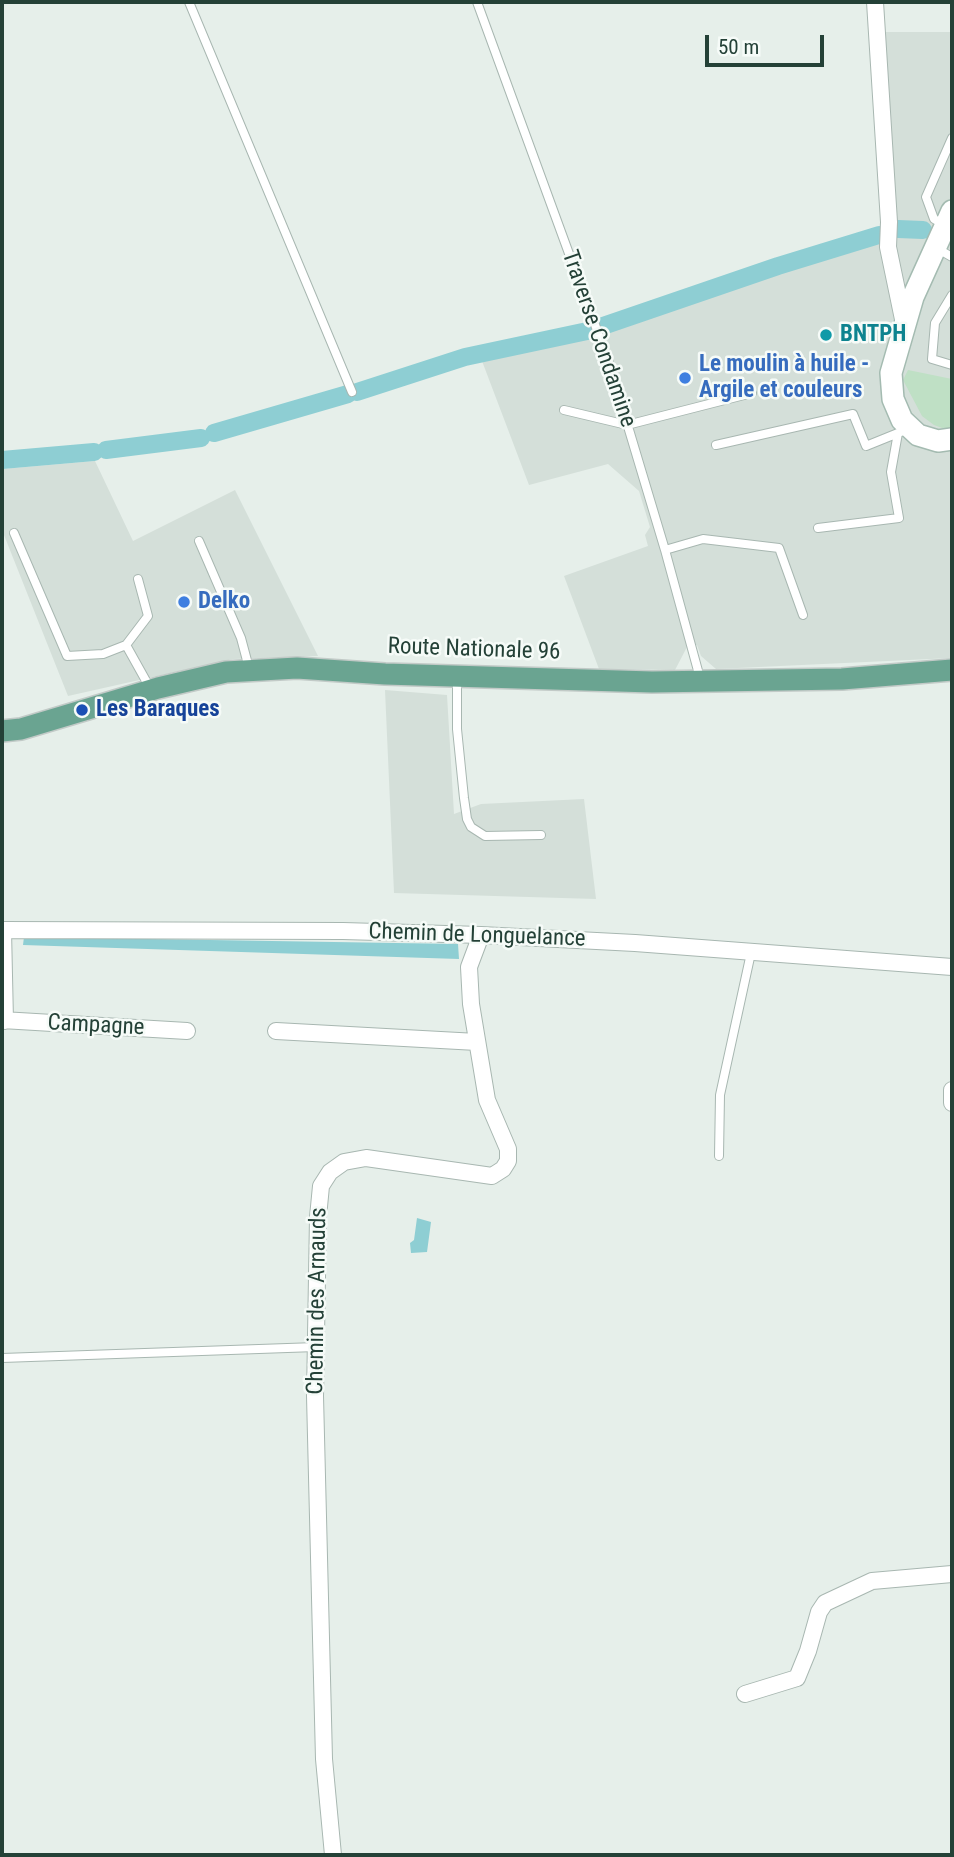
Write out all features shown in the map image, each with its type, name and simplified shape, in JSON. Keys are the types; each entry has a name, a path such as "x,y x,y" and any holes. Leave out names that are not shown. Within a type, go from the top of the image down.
{"main road":[{"name":"Route Nationale 96","path":"2,732 226,672 297,668 652,682 842,679 952,670"}],"street":[{"path":"875,2 889,222 888,247 904,326"},
{"path":"945,440 904,431 893,399 891,373 913,297 944,252 949,219"},
{"name":"Chemin de Longuelance","path":"2,930 481,934 952,967"},
{"name":"Campagne","path":"2,930 3,1020 187,1031"},
{"name":"Chemin des Arnauds","path":"333,1855 324,1759 315,1396 318,1217 321,1186 330,1172 344,1162 366,1158 492,1176 503,1169 508,1161 508,1149 487,1100 471,1004 469,967 481,934"},
{"path":"276,1031 477,1042"},
{"path":"952,1090 952,1103"},
{"path":"745,1694 797,1678 819,1612 825,1603 872,1581 952,1574"}],"lane":[{"path":"189,2 352,392"},
{"name":"Traverse Condamine","path":"477,2 609,363 701,681"},
{"path":"949,219 934,219 926,197 952,138"},
{"path":"952,295 935,323 932,359 952,365"},
{"path":"564,410 627,425 752,393"},
{"path":"716,445 853,414 866,446 904,431"},
{"path":"818,528 899,518 891,472 904,431"},
{"path":"14,533 67,656 103,654 126,645 148,616 138,579"},
{"path":"665,550 703,539 779,548 803,615"},
{"path":"199,541 241,638 249,671"},
{"path":"126,645 151,690"},
{"path":"457,676 457,718 464,798 471,827 485,836 541,835"},
{"path":"719,1156 720,1095 751,953"},
{"path":"2,1358 316,1347"}],"shaded area":[{"path":"884,32 952,32 952,658 716,669 701,656 697,645 687,647 675,670 599,669 564,576 648,546 645,535 650,527 639,491 608,464 529,485 482,361 593,336 758,275 883,240 897,233"},
{"path":"95,461 133,541 235,490 318,656 233,659 68,696 2,530 2,469"},
{"path":"385,690 447,695 454,814 481,804 584,799 596,899 394,893"}],"green space":[{"path":"908,370 952,379 952,428 945,429 934,425 922,416 903,380"}],"water":[{"path":"24,937 458,944 459,959 23,945"},
{"path":"417,1218 431,1222 427,1252 411,1253 410,1243 414,1240"}],"waterway":[{"path":"898,229 923,230"},
{"path":"600,327 778,266 879,235"},
{"path":"357,392 465,357 592,330"},
{"path":"214,433 348,394"},
{"path":"106,450 201,438"},
{"path":"2,460 94,452"}],"place":[{"name":"BNTPH","path":"826,335"},
{"name":"Le moulin à huile - Argile et couleurs","path":"685,378"},
{"name":"Delko","path":"184,602"},
{"name":"Les Baraques","path":"82,710"}]}
